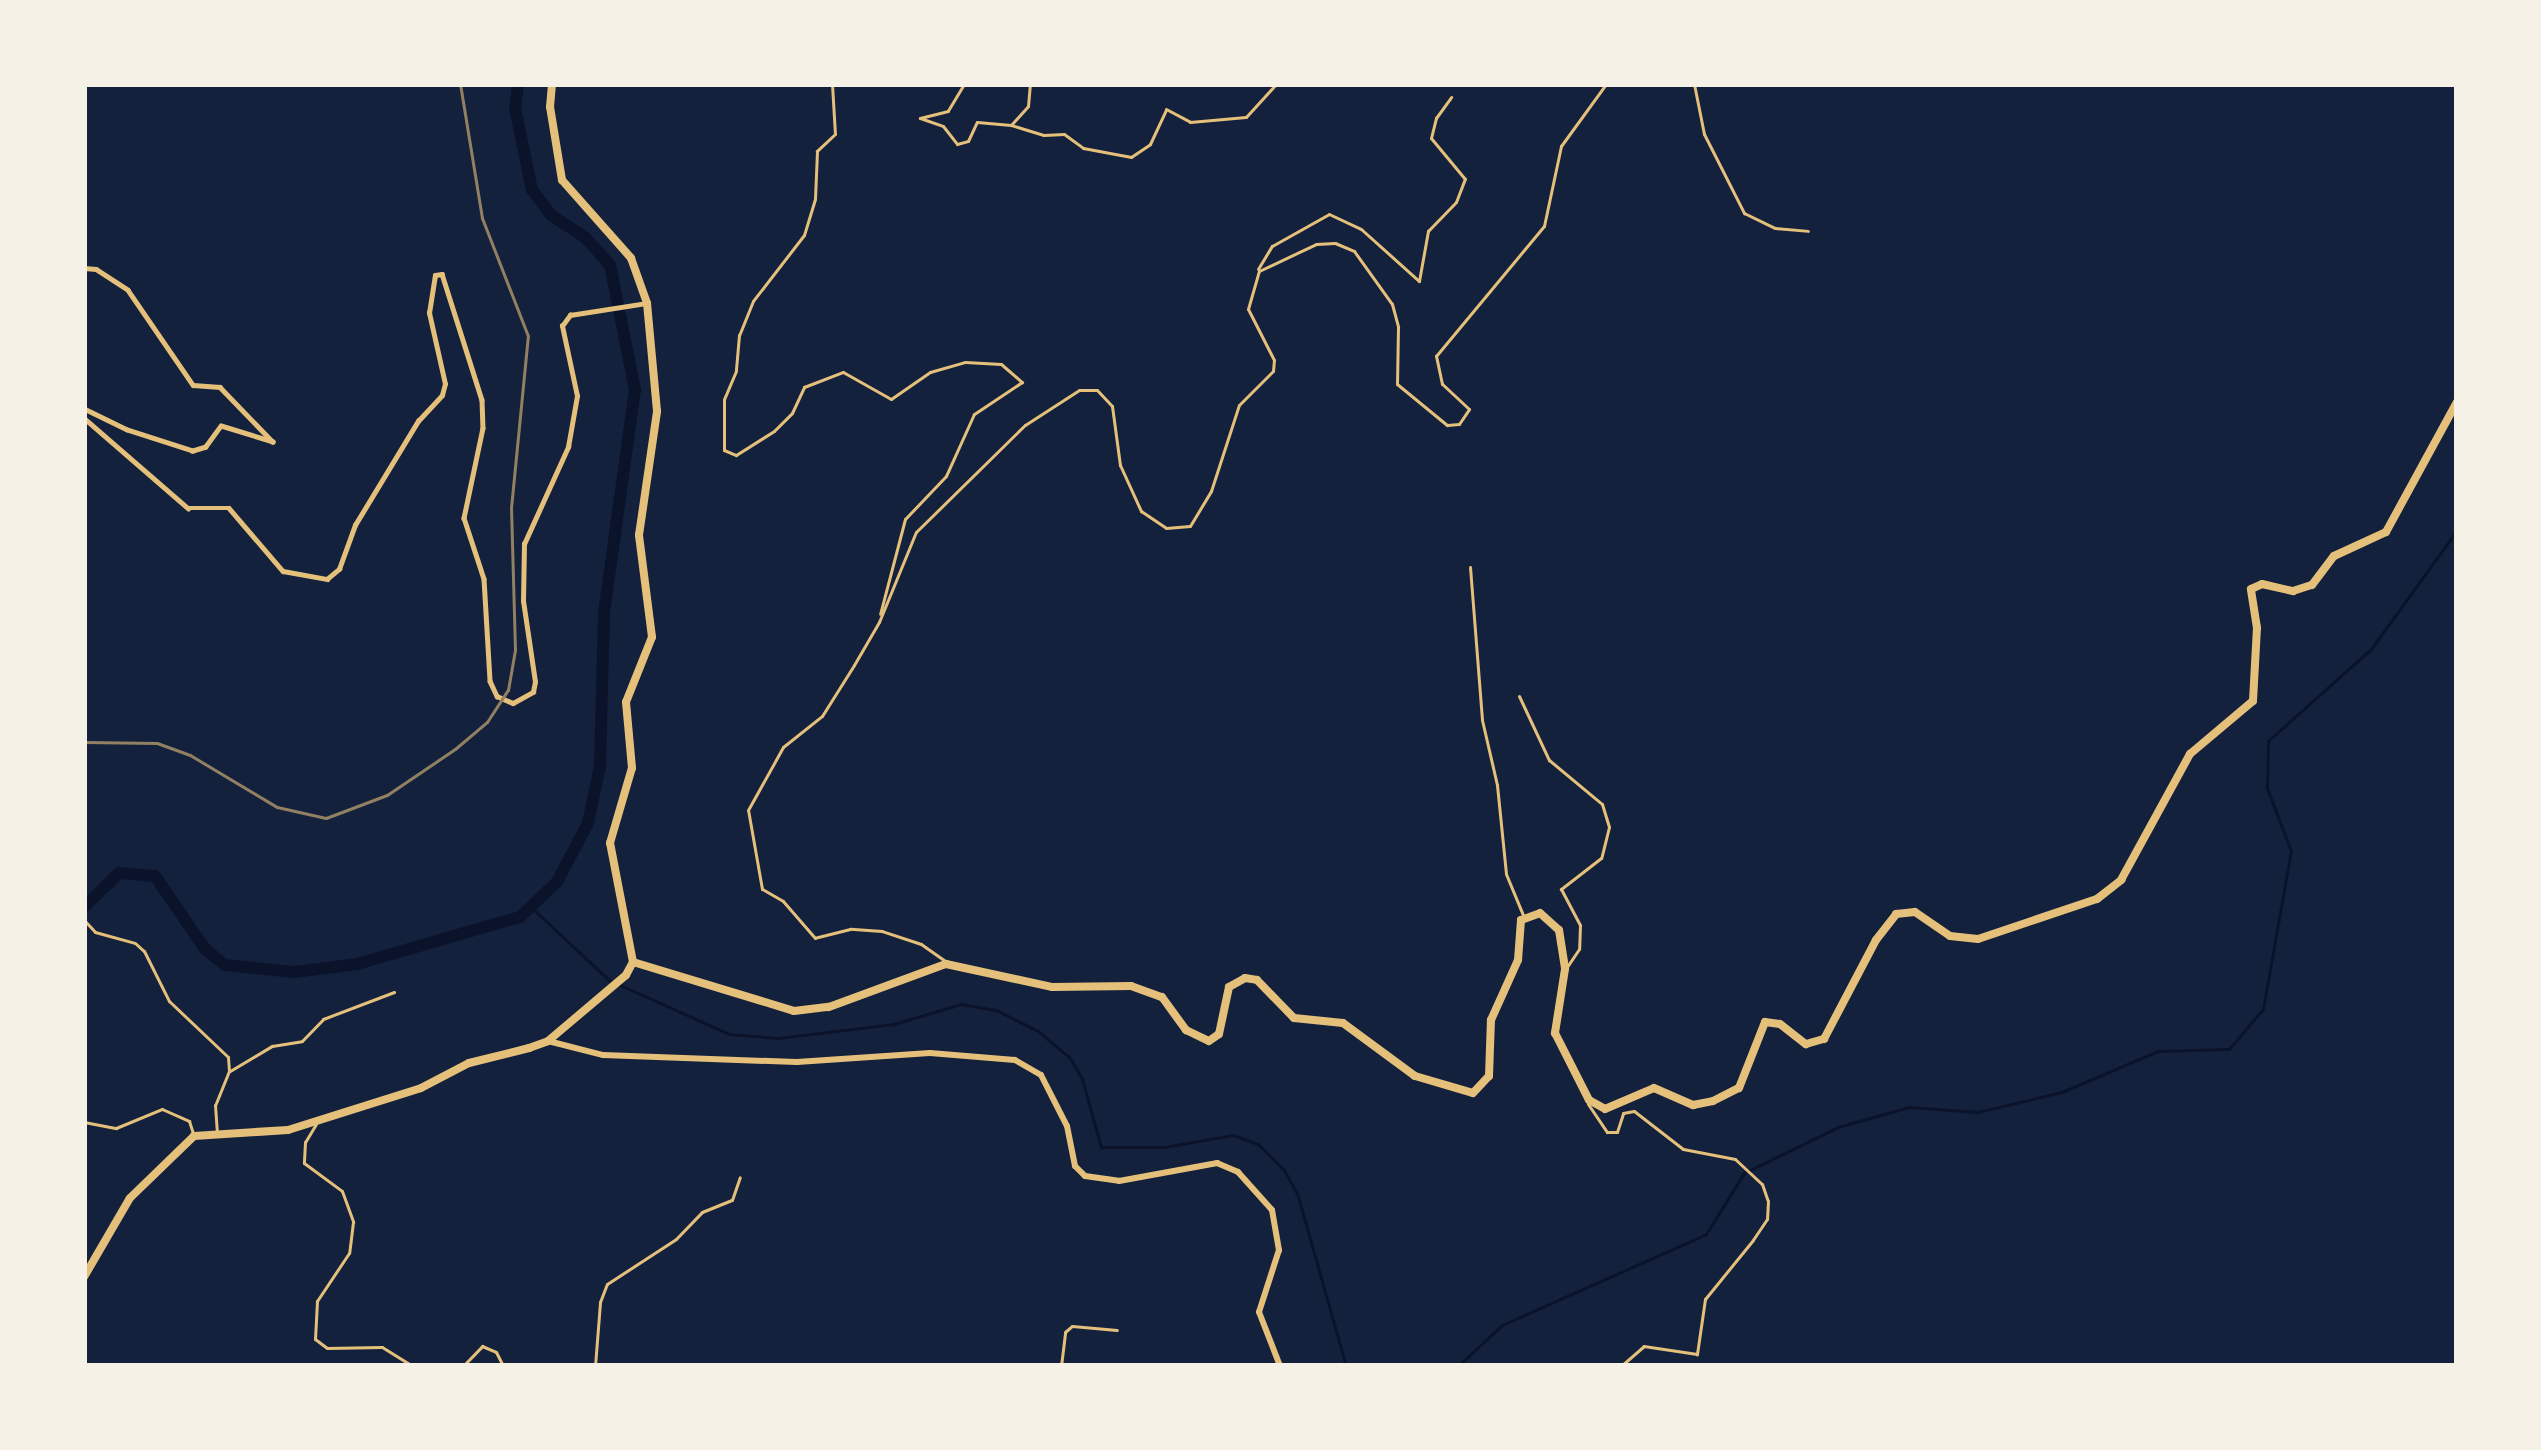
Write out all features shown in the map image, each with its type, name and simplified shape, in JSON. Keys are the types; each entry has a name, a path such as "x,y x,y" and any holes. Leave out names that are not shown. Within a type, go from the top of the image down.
{"highway":[{"path":"84,1277 130,1198 194,1136 289,1130 421,1088 469,1063 548,1041 626,975 633,962 610,843 632,768 626,702 652,637 639,535 657,411 647,303 631,258 562,180 550,107 552,84"},
{"path":"633,962 794,1011 829,1007 949,964 1052,987 1142,988 1167,1002 1186,1030 1209,1041 1219,1034 1229,987 1245,978 1257,980 1294,1018 1342,1023 1414,1076 1473,1093 1489,1076 1491,1020 1518,960 1524,917 1540,913 1556,924 1565,969 1555,1007 1555,1033 1586,1096 1605,1109 1654,1088 1693,1105 1723,1098 1739,1088 1765,1022 1780,1024 1805,1044 1818,1044 1831,1031 1876,940 1900,912 1915,912 1950,936 1969,940 2110,891 2131,870 2191,754 2253,701 2258,628 2251,589 2262,584 2293,591 2312,586 2334,556 2386,532 2457,402"}],"main road":[{"path":"548,1041 574,1052 603,1055 776,1062 930,1053 1015,1060 1041,1075 1067,1126 1076,1166 1085,1176 1119,1181 1217,1163 1238,1172 1272,1210 1279,1250 1259,1312 1280,1366"}],"street":[{"path":"832,84 836,134 817,152 815,199 804,235 752,301 739,335 736,371 724,399 724,450 736,454 774,431 792,413 804,386 842,372 891,399 930,372 965,362 1001,364 1022,382 974,414 946,476 905,520 879,622"},
{"path":"964,84 948,111 923,115 921,121 943,126 957,144 968,141 977,122 1012,125 1044,135 1064,134 1083,148 1131,157 1150,144 1166,109 1190,122 1246,117 1276,84"},
{"path":"1012,125 1028,106 1030,84"},
{"path":"1259,271 1316,244 1335,243 1354,251 1391,304 1398,327 1397,384 1448,425 1459,424 1468,409 1442,384 1436,356 1544,226 1562,146 1606,84"},
{"path":"1694,84 1704,134 1744,213 1775,228 1808,231"},
{"path":"949,964 921,944 881,932 850,929 815,938 783,901 762,890 748,810 753,794 783,747 822,716 879,622 916,532 1024,425 1078,390 1096,390 1112,406 1120,465 1141,511 1166,528 1190,526 1211,491 1239,405 1273,371 1274,360 1248,309 1272,247 1329,214 1361,229 1418,281 1428,231 1456,202 1465,179 1431,138 1436,118 1451,97"},
{"path":"84,268 96,268 128,290 193,385 220,387 272,442 221,426 206,447 193,451 127,430 84,409"},
{"path":"84,418 188,508 229,508 283,571 327,579 339,568 355,525 418,421 442,395 445,384 429,313 435,275 442,274 482,400 483,428 464,518 484,579 490,681 497,695 513,703 524,700 535,682 523,601 524,544 568,447 575,413 577,396 562,326 566,316 647,303"},
{"path":"1470,567 1482,720 1497,785 1506,874 1524,917"},
{"path":"1519,696 1549,760 1602,804 1609,827 1601,859 1562,889 1580,926 1579,949 1565,969"},
{"path":"86,923 144,950 169,1001 228,1058 229,1071 215,1105 217,1132"},
{"path":"229,1071 272,1046 302,1041 323,1019 394,992"},
{"path":"1586,1096 1607,1132 1617,1132 1624,1113 1634,1111 1683,1149 1742,1164 1768,1201 1767,1220 1705,1299 1697,1354 1644,1346 1622,1366"},
{"path":"84,1122 116,1128 162,1109 189,1121 194,1136"},
{"path":"318,1120 305,1142 304,1163 342,1191 353,1222 349,1253 317,1301 315,1339 327,1348 382,1347 412,1366"},
{"path":"596,1366 600,1303 608,1284 676,1239 702,1212 732,1200 740,1177"},
{"path":"1061,1366 1065,1332 1072,1326 1117,1330"},
{"path":"464,1366 482,1346 496,1352 503,1366"}],"waterway":[{"path":"84,907 119,873 155,876 205,949 225,965 294,972 357,964 520,917 557,882 588,823 600,766 604,613 635,390 610,265 586,238 551,215 532,190 515,108 518,84"},
{"path":"1458,1366 1502,1325 1706,1234 1744,1173 1838,1127 1909,1107 1978,1112 2062,1092 2158,1051 2229,1049 2263,1009 2291,851 2267,788 2268,741 2371,649 2457,530"},
{"path":"533,909 609,980 729,1034 778,1038 894,1024 961,1004 996,1010 1038,1031 1070,1058 1082,1079 1101,1147 1164,1147 1233,1135 1258,1144 1284,1170 1297,1193 1346,1366"}],"railway":[{"path":"84,742 157,743 190,755 277,807 326,818 387,795 455,749 487,722 508,690 515,650 511,508 528,336 482,218 460,84"}]}
